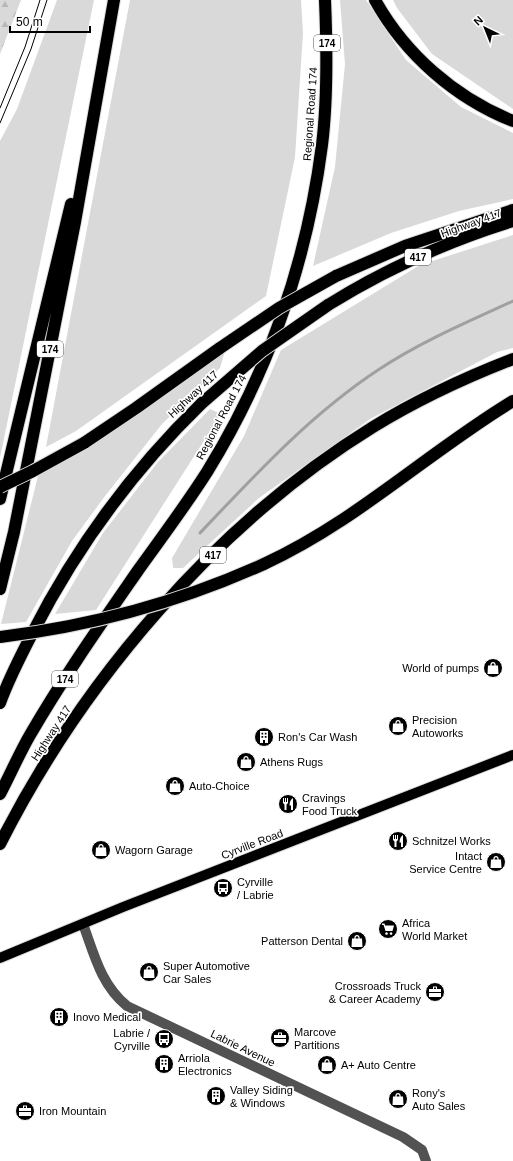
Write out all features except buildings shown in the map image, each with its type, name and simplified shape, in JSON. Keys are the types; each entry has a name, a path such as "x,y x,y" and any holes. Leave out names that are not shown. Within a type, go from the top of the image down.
{"highway":[{"name":"174","path":"0,589 16,524 72,237 114,0"},
{"name":"Regional Road 174","path":"0,794 29,737 62,683 208,470 234,425 264,361 295,274 316,185 322,144 326,85 325,0"},
{"path":"375,0 404,43 434,72 467,98 488,110 513,121"},
{"path":"0,499 94,108"},
{"path":"0,487 84,443 284,305 336,276 412,244 513,210"},
{"name":"Highway 417","path":"0,704 7,684 52,595 89,536 142,466 202,403 272,343 328,304 363,283 390,269 456,241 513,221"},
{"name":"Highway 417","path":"0,844 50,757 102,681 164,606 234,534 296,481 373,427 437,392 513,359"},
{"path":"0,637 73,626 159,605 209,587 264,564 303,544 351,516 513,401"}],"main road":[{"name":"Cyrville Road","path":"0,958 513,755"}],"street":[{"name":"Labrie Avenue","path":"83,924 105,981 118,998 127,1006 403,1137 422,1150 426,1161"}],"green space":[{"path":"0,0 21,0 0,54"},
{"path":"57,0 94,0 0,458 0,141 17,109"},
{"path":"130,0 301,0 303,33 295,157 266,296 76,431 46,447"},
{"path":"340,0 366,0 406,60 461,107 513,133 513,199 459,211 391,233 313,266 335,167 345,64"},
{"path":"393,0 513,0 513,109 432,54 397,8"},
{"path":"513,235 513,348 497,352 370,419 259,498 183,568 173,568 172,558 244,436 281,350 420,265"},
{"path":"225,351 220,368 162,424 105,496 72,541 26,622 1,624 38,476 89,446"},
{"path":"210,409 221,414 96,610 55,614 103,533 158,462"}],"waterway":[{"path":"200,533 284,446 329,406 353,388 410,350 513,301"}],"tram line":[{"path":"0,108 25,47 40,0"},
{"path":"0,123 31,49 47,0"}],"place":[{"name":"World of pumps","path":"493,668"},
{"name":"Precision Autoworks","path":"398,726"},
{"name":"Ron's Car Wash","path":"264,737"},
{"name":"Athens Rugs","path":"246,762"},
{"name":"Auto-Choice","path":"175,786"},
{"name":"Cravings Food Truck","path":"288,804"},
{"name":"Schnitzel Works","path":"398,841"},
{"name":"Wagorn Garage","path":"101,850"},
{"name":"Intact Service Centre","path":"496,862"},
{"name":"Cyrville / Labrie","path":"223,888"},
{"name":"Africa World Market","path":"388,929"},
{"name":"Patterson Dental","path":"357,941"},
{"name":"Super Automotive Car Sales","path":"149,972"},
{"name":"Crossroads Truck & Career Academy","path":"435,992"},
{"name":"Inovo Medical","path":"59,1017"},
{"name":"Marcove Partitions","path":"280,1038"},
{"name":"Labrie / Cyrville","path":"164,1039"},
{"name":"Arriola Electronics","path":"164,1064"},
{"name":"A+ Auto Centre","path":"327,1065"},
{"name":"Valley Siding & Windows","path":"216,1096"},
{"name":"Rony's Auto Sales","path":"398,1099"},
{"name":"Iron Mountain","path":"25,1111"}]}
